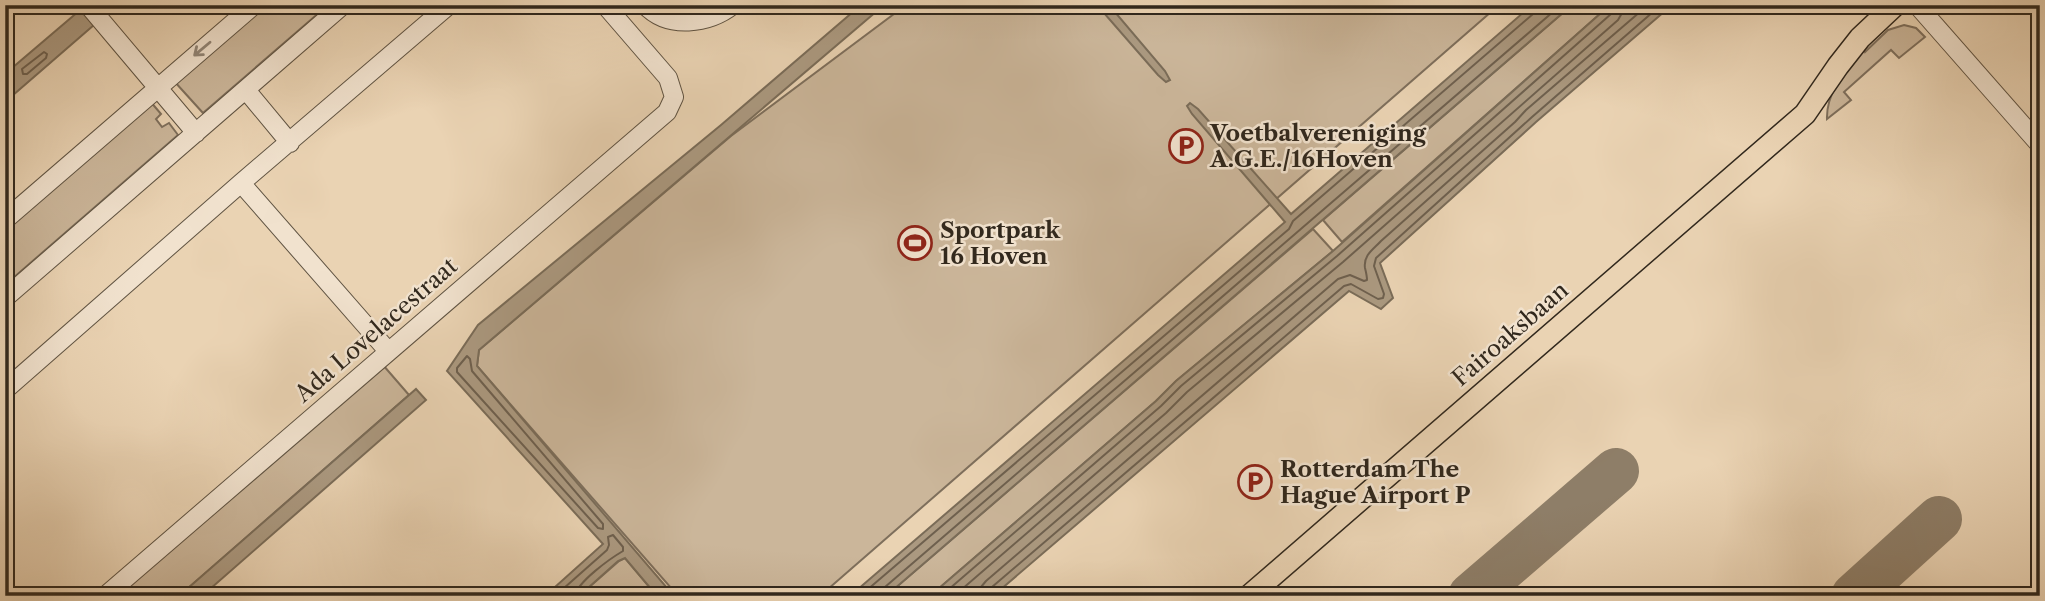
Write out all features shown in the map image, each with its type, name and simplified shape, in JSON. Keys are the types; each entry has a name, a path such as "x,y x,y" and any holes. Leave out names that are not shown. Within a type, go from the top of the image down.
{"main road":[{"name":"Fairoaksbaan","path":"1249,596 1805,114 1860,38 1895,5"}],"street":[{"path":"88,5 196,133"},
{"path":"5,220 254,5"},
{"path":"5,298 343,5"},
{"path":"5,390 449,5"},
{"name":"Ada Lovelacestraat","path":"105,596 667,112 674,97 667,78 605,5"},
{"path":"645,5 663,17 689,22 706,20 733,5"},
{"path":"1917,5 2040,145"},
{"path":"246,90 290,143"},
{"path":"241,183 388,351"}],"shaded area":[{"path":"261,5 328,5 203,113 174,81"},
{"name":"Sportpark 16 Hoven","path":"906,5 1499,5 820,596 678,596 477,366 479,350 731,136"},
{"path":"1572,5 1610,5 1342,242 1323,220"},
{"path":"1904,25 1916,28 1925,37 1899,58 1891,50 1844,92 1851,100 1827,119 1834,90 1863,48 1865,52 1888,30"},
{"path":"150,101 161,114 156,119 162,127 169,123 178,135 5,285 5,227"},
{"path":"1313,229 1333,251 1176,381 930,596 886,596"},
{"path":"383,365 409,395 179,596 116,596"},
{"path":"625,558 657,596 579,596 619,561"}],"water":[{"path":"86,5 117,5 5,102 5,74"},
{"path":"861,5 884,5 479,350 477,366 674,596 657,596 625,558 618,561 579,596 545,596 603,544 447,371 478,325 721,125"},
{"path":"1097,5 1109,5 1170,80 1166,82 1158,75"},
{"path":"1532,5 1572,5 886,596 850,596 1285,222 1192,114 1187,106 1190,103 1291,214"},
{"path":"1610,5 1672,5 1536,122 1380,263 1393,298 1381,309 1349,291 993,596 930,596 1176,381 1333,251"},
{"path":"416,389 426,400 202,596 179,596"}],"taxiway":[{"path":"1471,596 1616,471"},
{"path":"1854,596 1939,519"}],"place":[{"name":"Voetbalvereniging A.G.E./16Hoven","path":"1186,146"},
{"name":"Sportpark 16 Hoven","path":"915,243"},
{"name":"Rotterdam The Hague Airport P","path":"1255,482"}]}
